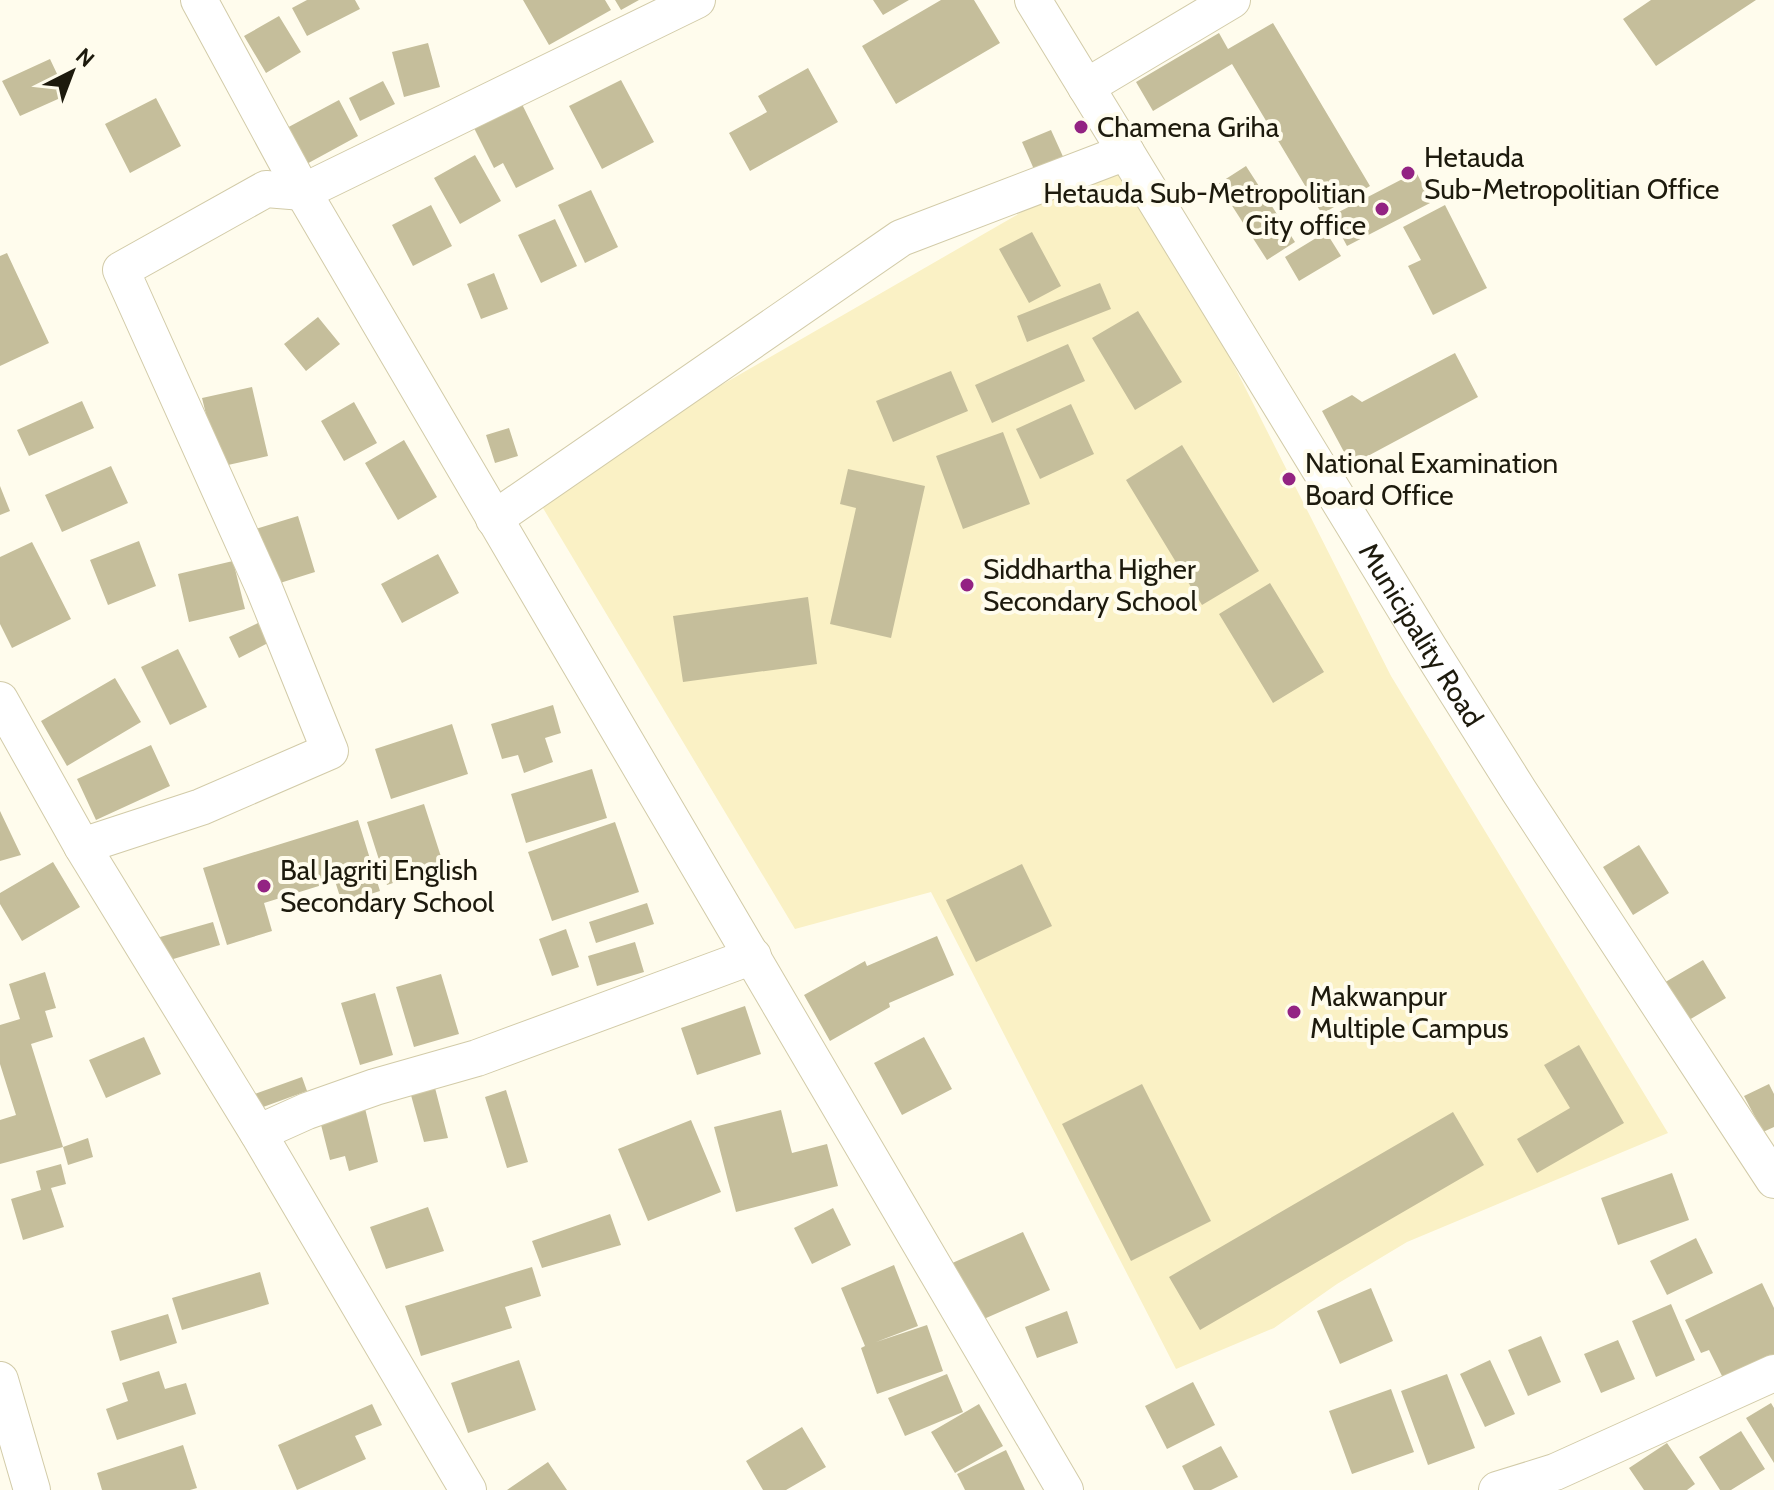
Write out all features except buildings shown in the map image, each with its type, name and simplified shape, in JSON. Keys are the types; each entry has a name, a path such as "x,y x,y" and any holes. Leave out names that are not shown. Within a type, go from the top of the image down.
{"street":[{"path":"199,0 303,192 1065,1490"},
{"path":"82,846 201,807 330,751 264,588 121,270 266,189 303,192 697,0"},
{"name":"Municipality Road","path":"1033,0 1519,791 1771,1168"},
{"path":"1086,87 1232,0"},
{"path":"494,519 901,238 1126,152"},
{"path":"0,700 82,846 258,1133 468,1490"},
{"path":"258,1133 307,1111 375,1087 477,1058 753,956"},
{"path":"1497,1490 1555,1472 1774,1373"},
{"path":"0,1380 32,1490"}],"shaded area":[{"path":"1126,152 1391,676 1668,1133 1407,1242 1337,1284 1274,1328 1176,1369 931,892 795,929 534,493"}],"place":[{"name":"Chamena Griha","path":"1081,127"},
{"name":"Hetauda Sub-Metropolitian Office","path":"1408,173"},
{"name":"Hetauda Sub-Metropolitian City office","path":"1382,209"},
{"name":"National Examination Board Office","path":"1289,479"},
{"name":"Siddhartha Higher Secondary School","path":"967,585"},
{"name":"Bal Jagriti English Secondary School","path":"264,886"},
{"name":"Makwanpur Multiple Campus","path":"1294,1012"}]}
